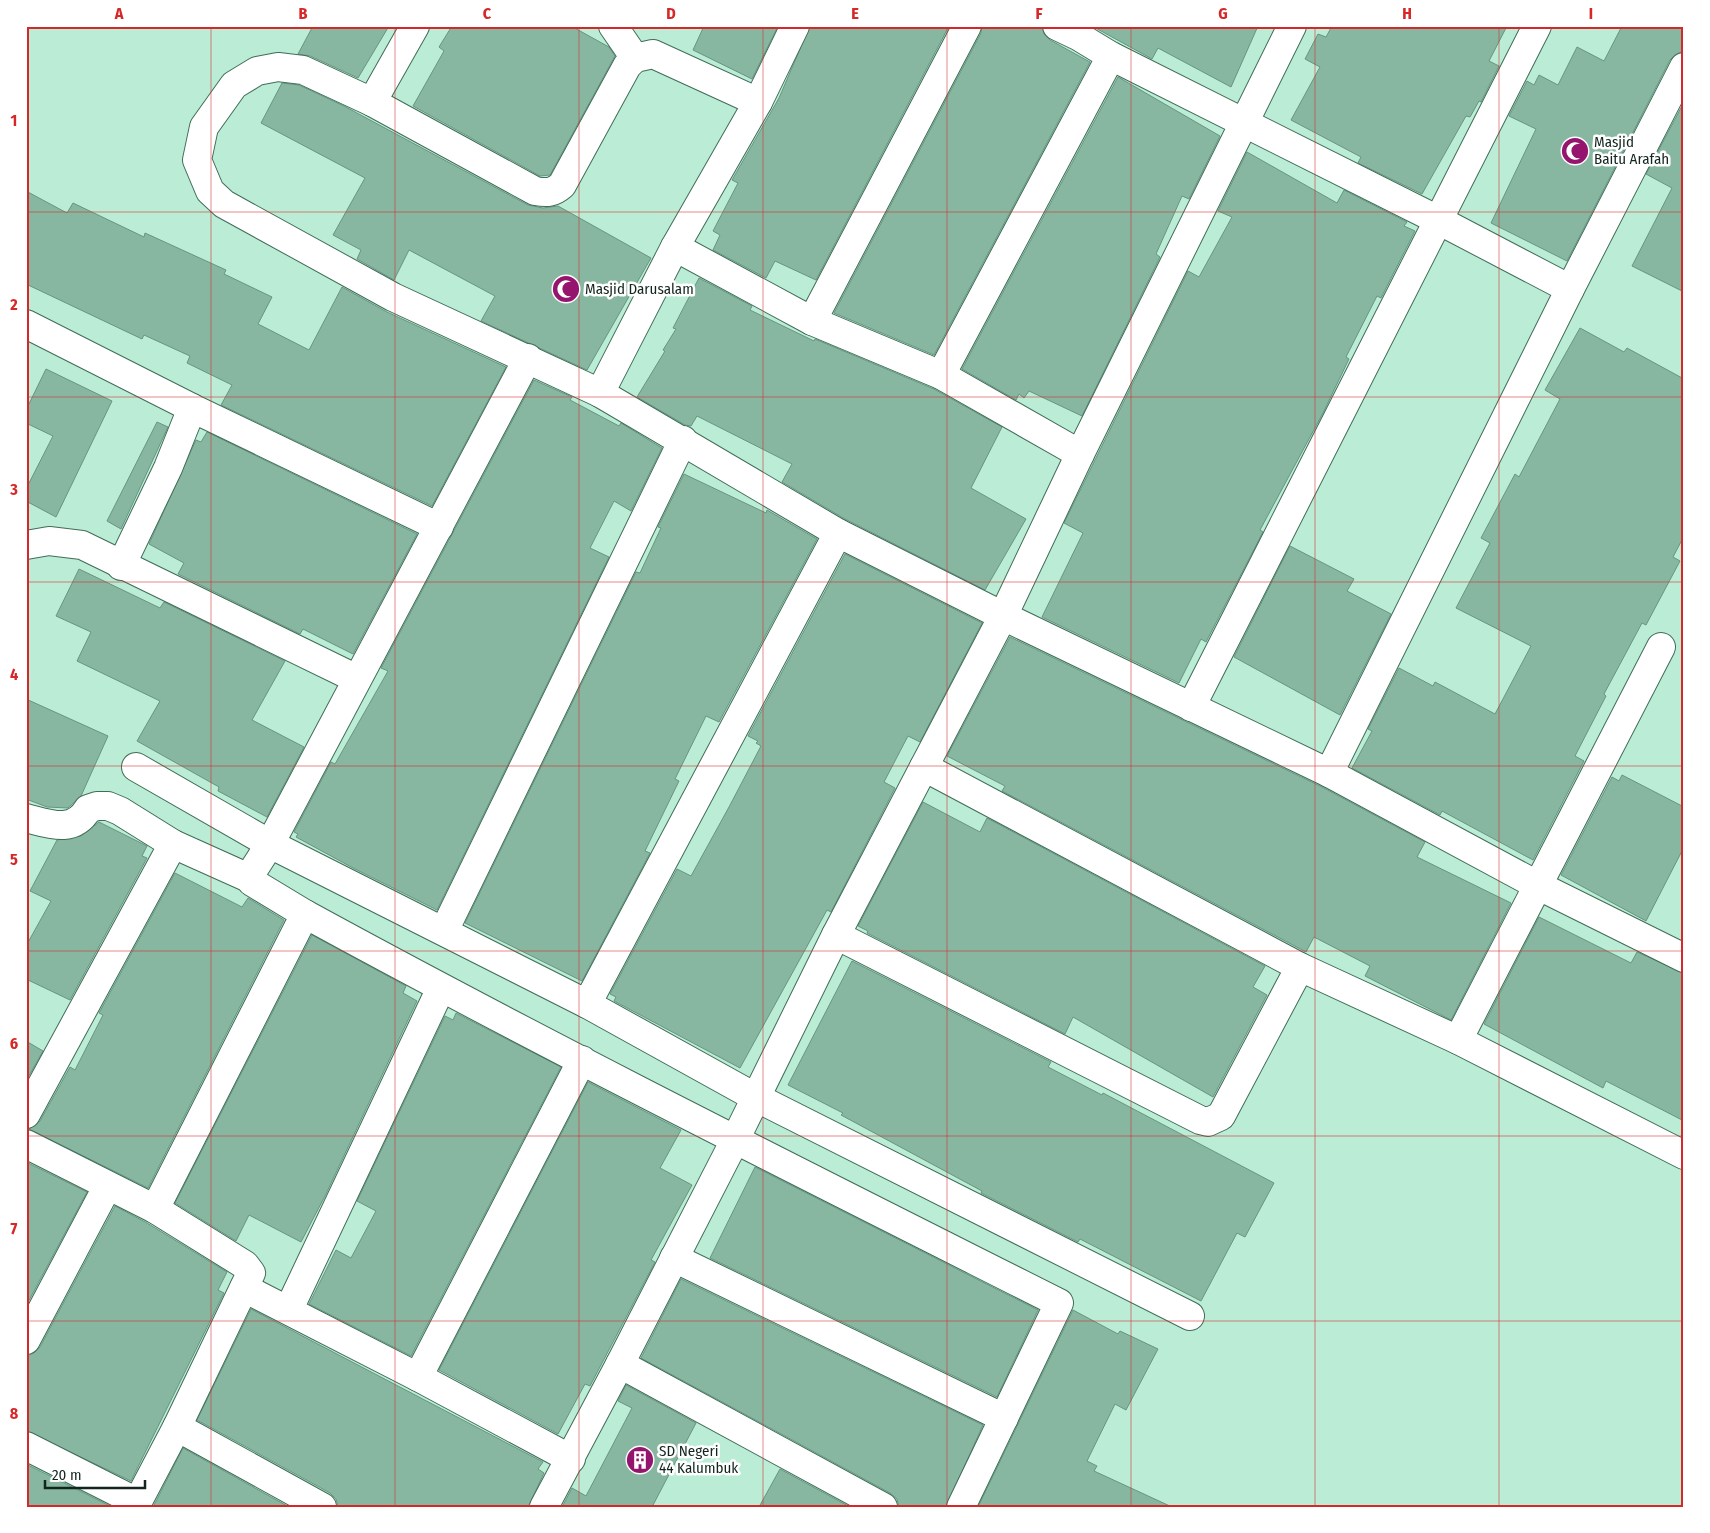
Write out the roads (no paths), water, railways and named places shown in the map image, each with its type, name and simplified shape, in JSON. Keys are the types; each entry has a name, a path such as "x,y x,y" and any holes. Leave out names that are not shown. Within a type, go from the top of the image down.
{"street":[{"path":"372,102 415,26"},
{"path":"613,26 635,58"},
{"path":"600,393 675,247 758,102 795,26"},
{"path":"812,321 967,26"},
{"path":"544,1507 571,1460 735,1140 836,935 1003,616 1080,454 1292,26"},
{"path":"1191,707 1440,221 1537,26"},
{"path":"1073,29 1111,56 1440,221 1570,289"},
{"path":"758,102 654,54 635,58 627,66 562,185 556,191 547,193 535,191 372,102 303,70 278,67 257,71 234,85 204,127 197,160 210,191 224,204 393,297 600,393 838,533 1003,616 1329,773 1537,885 1684,958"},
{"path":"941,375 1111,56"},
{"path":"1329,773 1570,289 1684,67"},
{"path":"675,247 812,321 941,375 1080,454"},
{"path":"26,324 192,408 439,527"},
{"path":"528,358 270,844 252,872 252,882 305,914 441,988 735,1140 1059,1303 961,1507"},
{"path":"121,566 168,468 192,408"},
{"path":"444,931 682,440"},
{"path":"587,1004 838,533"},
{"path":"26,546 48,540 82,545 121,566 357,679"},
{"path":"1458,1040 1661,647"},
{"path":"136,767 270,844 587,1004 755,1097 1190,1316"},
{"path":"924,767 1300,967 1458,1040 1684,1155"},
{"path":"26,818 61,826 73,825 83,818 88,809 97,806 108,806 120,811 173,844 251,878"},
{"path":"26,1114 173,844"},
{"path":"155,1209 305,914"},
{"path":"836,935 1200,1120 1208,1122 1221,1116 1300,967"},
{"path":"289,1309 441,988"},
{"path":"418,1377 582,1060"},
{"path":"26,1144 155,1209 246,1265 250,1273 177,1427 136,1504 26,1446"},
{"path":"26,1340 35,1298 107,1186"},
{"path":"674,1258 1004,1418"},
{"path":"244,1288 289,1309 571,1460"},
{"path":"620,1364 883,1507"},
{"path":"177,1427 322,1507"}],"place":[{"name":"Masjid Baitu Arafah","path":"1575,151"},
{"name":"Masjid Darusalam","path":"566,289"},
{"name":"SD Negeri 44 Kalumbuk","path":"640,1460"}]}
